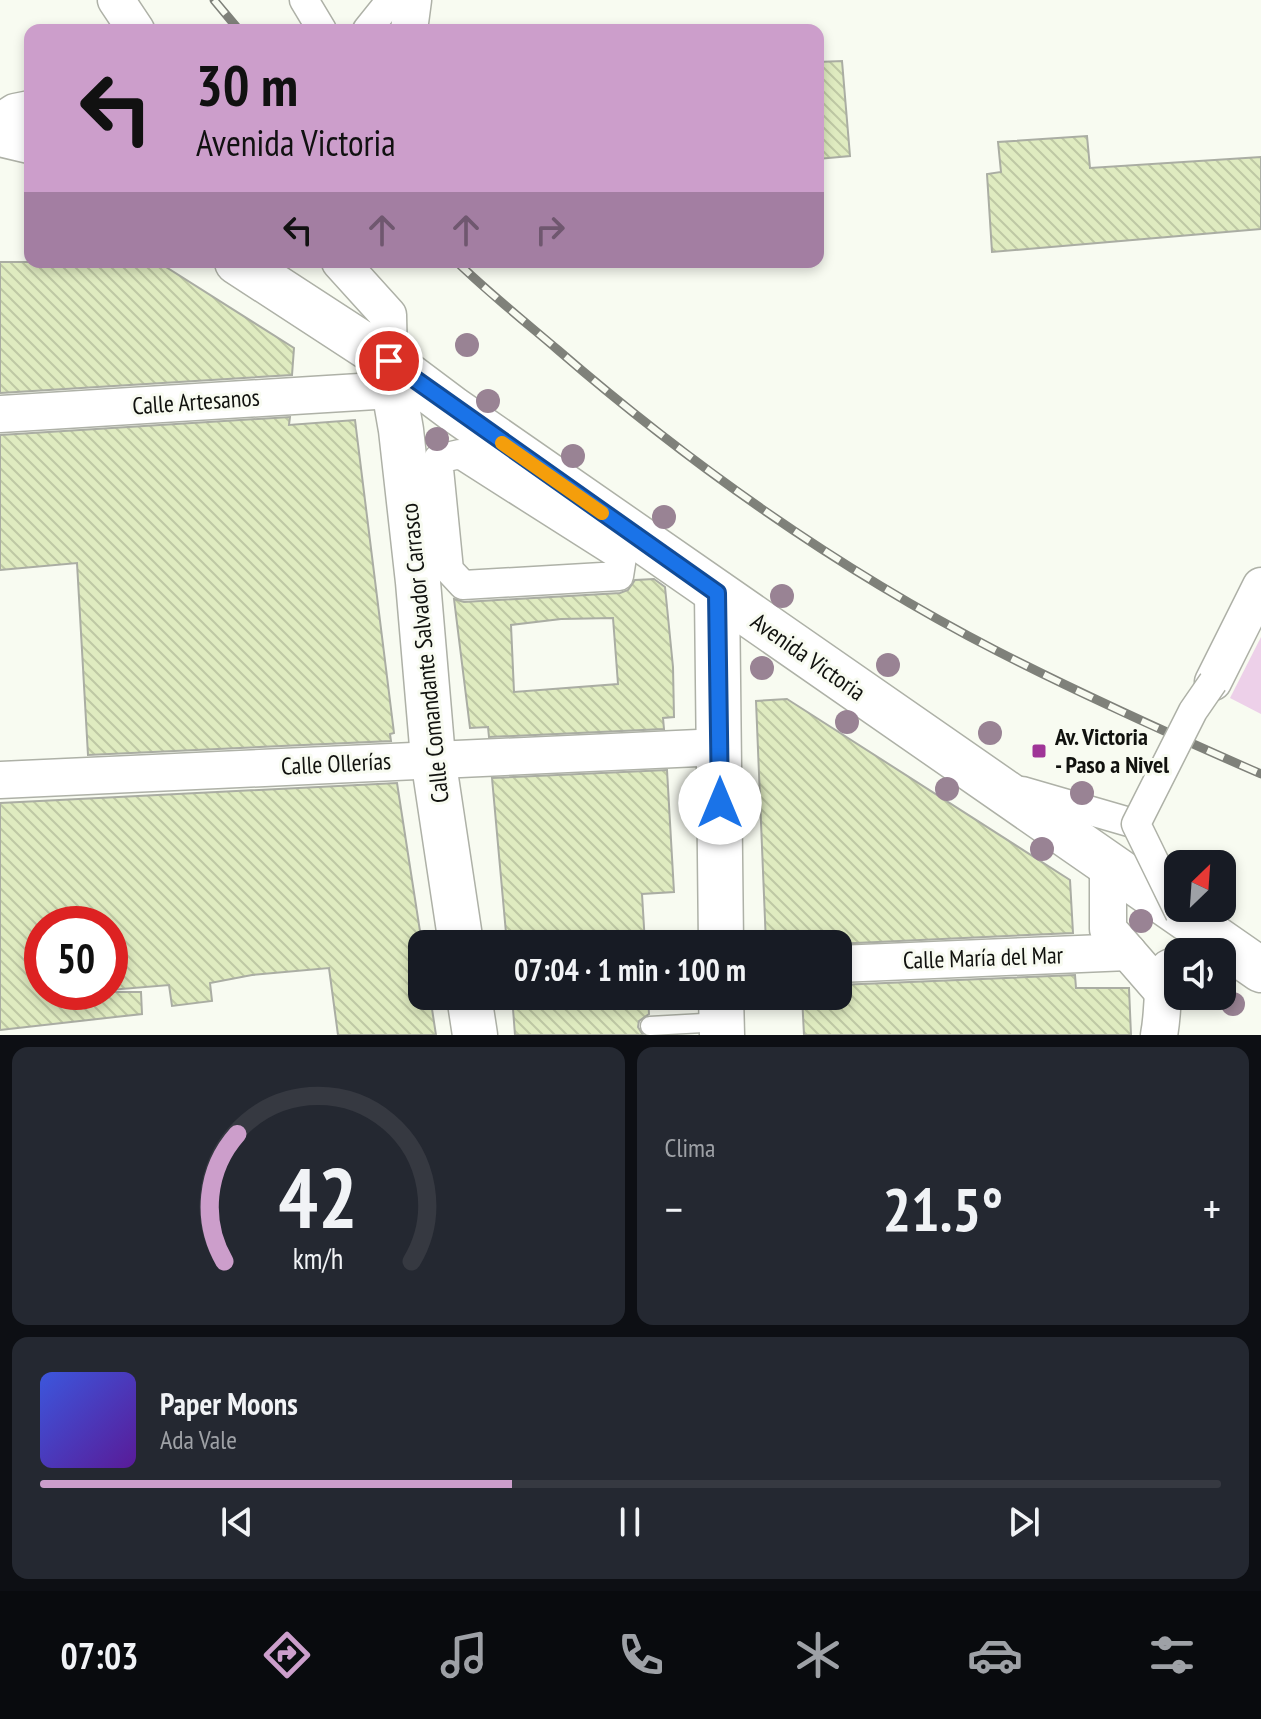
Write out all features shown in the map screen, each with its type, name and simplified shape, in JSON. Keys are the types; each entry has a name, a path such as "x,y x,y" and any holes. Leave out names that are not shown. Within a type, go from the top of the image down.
{"main road":[{"path":"0,134 24,140"},
{"name":"Avenida Victoria","path":"245,268 391,376 717,593 1164,903"},
{"name":"Calle Comandante Salvador Carrasco","path":"391,376 401,430 418,582 433,758 459,930"},
{"path":"717,593 721,930"},
{"name":"Avenida Victoria","path":"1192,922 1261,970"},
{"path":"471,1010 475,1035"}],"street":[{"path":"116,0 132,24"},
{"path":"304,0 318,24"},
{"path":"372,24 391,0"},
{"path":"410,24 413,0"},
{"path":"0,122 24,110"},
{"path":"345,268 388,315 391,376"},
{"name":"Calle Artesanos","path":"0,414 391,376"},
{"path":"460,454 622,557 619,576 463,585 449,570 438,459 460,454"},
{"path":"1136,824 1261,586"},
{"name":"Calle Ollerías","path":"0,780 720,747"},
{"path":"987,781 1136,824 1164,881"},
{"path":"1108,865 1108,929 1128,952 1164,973"},
{"name":"Calle María del Mar","path":"852,963 1128,952"},
{"path":"1236,970 1261,980"},
{"path":"1159,1035 1164,1008"}],"lane":[{"path":"650,1026 721,1018"}],"shaded area":[{"path":"1261,637 1261,714 1230,698"}],"building":[{"path":"842,61 850,156 824,158 824,62"},
{"path":"1087,136 1090,168 1261,157 1261,229 992,252 987,174 1001,172 998,142"},
{"path":"0,262 24,262 24,268 167,268 294,348 292,375 0,393"},
{"path":"290,417 289,425 355,420 394,733 390,734 391,741 88,755 77,563 0,570 0,435"},
{"path":"654,579 665,587 673,667 674,717 663,718 664,729 489,737 488,727 470,728 454,599 464,602 620,593 628,590 635,580","holes":["613,618 618,684 514,692 511,625 561,619"]},
{"path":"787,699 1070,880 1073,933 852,943 852,930 765,930 756,701"},
{"path":"667,770 674,892 642,894 644,930 506,930 492,778"},
{"path":"397,783 420,930 408,930 408,1010 432,1010 436,1035 338,1035 329,968 252,975 210,983 212,1001 172,1006 169,985 128,988 128,906 24,906 24,1010 128,1010 128,992 141,992 142,1014 0,1030 0,803"},
{"path":"1075,975 1076,988 1129,988 1131,1035 804,1035 803,1010 852,1010 852,984"},
{"path":"513,1010 649,1010 649,1014 639,1021 638,1027 643,1035 515,1035"}],"railway":[{"path":"214,0 234,24"},
{"path":"464,268 661,434 824,550 939,620 997,651 1261,774"}],"slow traffic":[{"path":"502,443 602,513"}],"place":[{"name":"Av. Victoria - Paso a Nivel","path":"1039,751"}],"route":[{"path":"389,361 717,593 720,803"}]}
